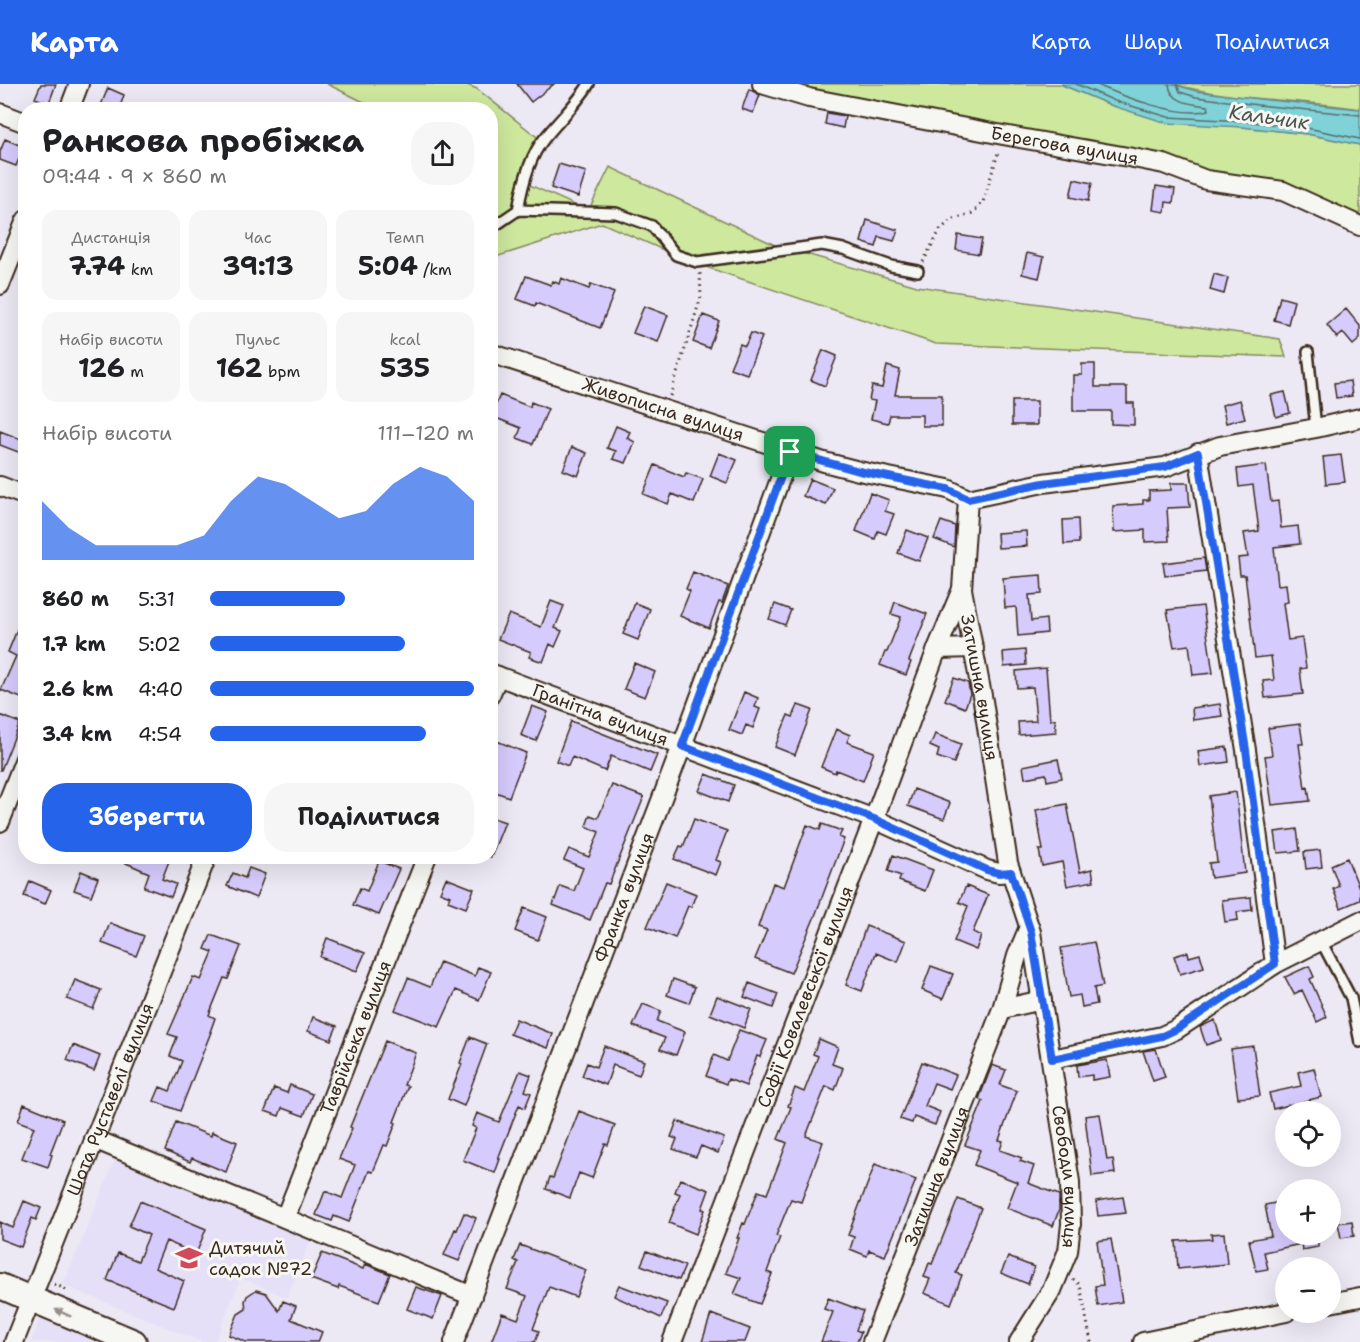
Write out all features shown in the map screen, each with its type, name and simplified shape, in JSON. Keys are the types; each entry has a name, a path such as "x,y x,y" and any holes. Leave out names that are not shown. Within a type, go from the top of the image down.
{"street":[{"path":"72,102 79,84"},
{"name":"Берегова вулиця","path":"762,84 809,98 1164,164 1214,182 1283,191 1360,226"},
{"path":"0,113 18,120"},
{"path":"0,285 18,240"},
{"name":"Живописна вулиця","path":"498,356 790,452 859,471 948,489 968,499"},
{"path":"968,499 1043,483 1165,467 1220,446 1360,418"},
{"name":"Франка вулиця","path":"454,1342 682,746 790,452"},
{"path":"1198,453 1246,750 1275,964"},
{"path":"0,486 18,493"},
{"name":"Софії Ковалевської вулиця","path":"672,1342 962,589 968,499"},
{"name":"Затишна вулиця","path":"962,589 1011,872 1029,926 1042,1000"},
{"path":"937,649 974,648"},
{"name":"Гранітна вулиця","path":"498,677 874,819 987,870 999,873 1011,872"},
{"path":"0,822 18,776"},
{"name":"Шота Руставелі вулиця","path":"14,1342 204,864"},
{"name":"Таврійська вулиця","path":"285,1218 424,864"},
{"path":"1052,1059 1162,1036 1177,1029 1275,964 1360,921"},
{"name":"Затишна вулиця","path":"872,1342 1002,1009 1017,956 1029,926"},
{"path":"1002,1009 1042,1000"},
{"name":"Свободи вулиця","path":"1019,1342 1062,1271 1068,1251 1071,1224 1070,1182 1042,1000"},
{"path":"94,1139 472,1296"},
{"path":"0,1286 134,1342"},
{"path":"1341,1301 1360,1297"},
{"path":"1143,1342 1275,1314"}],"lane":[{"path":"518,210 523,182 542,141 577,103 589,84"},
{"path":"498,224 518,210 616,213 652,226 676,255 697,262 822,245 843,249 891,266 918,271"},
{"path":"1308,352 1316,428"},
{"path":"1321,940 1351,998 1360,1042"}],"path":[{"path":"918,271 940,230 951,220 973,213 984,202 1003,135"},
{"path":"665,411 701,297 701,276 697,262"},
{"path":"1062,1271 1080,1285 1091,1342"}],"shaded area":[{"name":"Дитячий садок №72","path":"116,1157 312,1238 287,1297 241,1278 215,1342 202,1342 63,1285"},
{"path":"44,1309 124,1342 31,1342"}],"green space":[{"path":"327,84 465,84 477,89 493,102 364,102"},
{"path":"762,84 1060,84 1113,106 1242,127 1307,134 1360,145 1360,226 1283,191"},
{"path":"1173,84 1360,84 1360,109 1219,94"},
{"path":"498,106 542,141 523,182 588,211 610,167 775,245 917,286 1280,339 1286,357 936,344 691,262 602,223 499,256"}],"water":[{"name":"Кальчик","path":"1060,84 1173,84 1196,91 1360,109 1360,145 1307,134 1242,127 1167,123 1113,106"}],"building":[{"path":"41,84 56,84 49,102 35,98"},
{"path":"517,84 554,84 531,102"},
{"path":"108,88 124,95 122,102 102,102"},
{"path":"749,89 760,95 753,113 742,109"},
{"path":"827,113 845,116 843,128 825,124"},
{"path":"5,139 18,144 16,166 0,160 0,152"},
{"path":"559,164 586,172 578,197 551,188"},
{"path":"1074,179 1092,183 1088,201 1070,197"},
{"path":"1156,186 1175,189 1173,203 1166,202 1165,212 1153,210"},
{"path":"867,220 898,230 894,241 879,237 876,247 861,242"},
{"path":"958,235 982,239 979,254 956,250"},
{"path":"1027,253 1044,257 1039,278 1022,274"},
{"path":"1214,274 1228,278 1224,294 1210,290"},
{"path":"526,276 551,285 553,281 559,284 561,278 589,289 591,284 614,293 600,328 536,303 535,306 517,299"},
{"path":"1280,297 1294,301 1288,324 1274,320"},
{"path":"644,306 668,315 658,342 633,333"},
{"path":"1346,309 1360,326 1360,339 1353,345 1343,333 1337,338 1327,325"},
{"path":"703,315 719,321 709,348 693,342"},
{"path":"751,333 762,337 747,374 730,368 740,344 745,346"},
{"path":"823,350 837,356 825,386 811,380"},
{"path":"1082,364 1095,364 1095,387 1127,387 1127,403 1134,403 1134,425 1111,424 1111,411 1073,411 1073,375 1082,375"},
{"path":"887,366 900,370 895,395 942,395 942,426 922,426 922,415 890,415 888,423 871,419 875,401 869,400 872,386 882,388"},
{"path":"1350,381 1352,396 1336,398 1334,383"},
{"path":"1285,392 1290,413 1276,417 1271,395"},
{"path":"500,395 530,407 531,402 548,409 533,444 517,438 521,428 498,419"},
{"path":"1240,400 1245,418 1226,423 1222,405"},
{"path":"1012,401 1037,401 1037,425 1012,425"},
{"path":"616,426 630,432 627,438 635,442 626,463 613,459 616,451 607,448"},
{"path":"0,431 18,438 18,452 0,445"},
{"path":"572,447 587,453 578,476 563,470"},
{"path":"719,453 737,460 727,483 710,476"},
{"path":"1341,455 1345,482 1326,484 1323,457"},
{"path":"655,465 684,477 686,473 703,479 694,503 672,494 668,504 643,494"},
{"path":"1266,465 1271,502 1278,501 1281,528 1298,526 1300,544 1274,547 1278,585 1286,584 1288,602 1283,603 1288,640 1302,638 1306,668 1300,669 1303,694 1265,698 1263,681 1274,680 1271,656 1255,658 1245,575 1240,575 1238,558 1248,557 1244,533 1259,531 1253,485 1239,487 1237,469"},
{"path":"810,479 833,488 826,505 803,496"},
{"path":"1171,483 1188,483 1190,507 1167,508 1169,541 1145,542 1145,530 1114,532 1113,506 1143,504 1143,500 1149,500 1149,491 1171,490"},
{"path":"870,493 889,500 885,511 894,514 886,534 878,531 875,539 856,531"},
{"path":"1078,519 1079,543 1064,544 1063,520"},
{"path":"941,521 955,526 954,547 934,539"},
{"path":"907,530 928,538 919,561 898,553"},
{"path":"1026,531 1027,546 998,548 997,533"},
{"path":"1204,558 1206,571 1165,576 1163,563"},
{"path":"693,572 728,586 709,628 680,616 690,591 686,589"},
{"path":"1041,575 1042,594 1029,595 1031,621 1046,619 1047,633 1018,636 1016,607 1005,608 1003,578"},
{"path":"551,601 564,606 555,628 562,631 555,647 550,644 543,662 529,657 531,652 498,639 509,614 541,627"},
{"path":"895,602 927,614 906,675 880,665 901,617 891,614"},
{"path":"635,603 650,609 638,640 623,634"},
{"path":"775,604 791,610 785,625 769,619"},
{"path":"1203,606 1213,673 1193,675 1189,645 1174,647 1167,610"},
{"path":"18,627 18,697 1,690 16,656 8,652"},
{"path":"1025,650 1026,665 1004,667 1003,652"},
{"path":"634,663 655,672 645,697 624,689"},
{"path":"1046,668 1050,720 1055,719 1056,732 1019,735 1018,722 1036,721 1033,687 1017,688 1016,671"},
{"path":"954,678 968,683 970,694 965,708 945,700"},
{"path":"744,692 758,698 755,707 760,709 753,728 746,725 742,735 729,730"},
{"path":"1220,704 1222,716 1193,720 1192,708"},
{"path":"798,705 812,710 795,755 775,747 788,715 793,717"},
{"path":"532,706 548,712 536,741 521,735"},
{"path":"0,715 18,722 18,728 0,770"},
{"path":"571,721 657,755 650,772 611,756 605,771 572,757 568,766 556,761"},
{"path":"1300,724 1303,744 1299,744 1305,788 1308,787 1310,801 1272,805 1265,756 1272,755 1268,728"},
{"path":"836,729 850,735 847,742 874,752 863,781 836,770 835,773 821,767"},
{"path":"935,734 961,744 954,763 937,757 939,750 930,746"},
{"path":"498,741 526,753 509,797 498,793"},
{"path":"1227,747 1229,762 1200,766 1198,751"},
{"path":"1058,759 1062,778 1047,781 1046,774 1025,778 1023,766"},
{"path":"706,774 734,785 728,802 699,791"},
{"path":"612,785 644,797 609,884 605,883 590,920 553,905 560,886 574,891 583,868 564,860 569,849 589,857 599,832 586,826 590,815 598,818"},
{"path":"914,789 950,803 944,819 908,806"},
{"path":"1236,792 1245,873 1211,878 1209,863 1217,862 1209,796"},
{"path":"1067,804 1080,872 1092,869 1094,881 1067,886 1062,862 1042,866 1039,850 1043,850 1036,810"},
{"path":"694,819 727,831 716,860 721,862 716,875 674,859 680,846 683,847"},
{"path":"498,820 505,822 498,840"},
{"path":"822,824 842,831 839,837 844,839 791,973 755,959 767,930 758,927 773,883 784,887 807,825 820,830"},
{"path":"1297,829 1300,851 1278,853 1275,832"},
{"path":"1320,850 1322,867 1306,869 1304,852"},
{"path":"893,855 933,870 925,891 899,881 901,876 888,871"},
{"path":"1347,858 1360,890 1360,900 1341,908 1333,889 1339,886 1331,865"},
{"path":"128,864 168,864 162,879 176,884 171,897 144,887 149,873"},
{"path":"378,864 386,864 399,869 379,915 353,905 360,888 367,891"},
{"path":"249,868 265,874 256,898 227,886 233,873 245,878"},
{"path":"81,871 98,878 91,896 74,890"},
{"path":"446,878 474,889 466,908 448,901 450,896 440,892"},
{"path":"30,881 51,890 45,904 24,896"},
{"path":"666,882 696,894 691,907 688,906 675,938 647,927"},
{"path":"966,886 988,895 973,932 981,936 976,950 954,941 968,906 959,902"},
{"path":"1251,897 1252,910 1237,912 1238,920 1225,922 1222,900"},
{"path":"524,908 547,917 538,940 515,931"},
{"path":"110,923 144,936 136,956 102,943"},
{"path":"866,926 906,941 898,962 876,953 862,991 846,985"},
{"path":"211,935 241,946 228,979 224,978 209,1015 215,1018 211,1032 180,1111 154,1101 160,1087 170,1091 182,1061 170,1056 177,1037 168,1034 193,977 201,980 213,952 205,949"},
{"path":"327,938 365,953 357,971 320,957"},
{"path":"1094,942 1103,986 1094,988 1097,1004 1082,1007 1080,995 1069,997 1061,948"},
{"path":"1188,952 1189,957 1200,954 1204,967 1180,974 1174,956"},
{"path":"440,962 475,976 478,967 491,972 479,1000 456,990 439,1027 395,1010 408,978 430,987"},
{"path":"931,966 953,974 943,999 922,990"},
{"path":"1309,966 1314,977 1310,979 1327,1017 1317,1022 1302,990 1294,994 1285,977"},
{"path":"673,979 695,987 689,1003 667,995"},
{"path":"75,980 101,990 93,1009 67,999"},
{"path":"749,983 778,994 773,1008 744,997"},
{"path":"717,996 751,1009 744,1028 710,1014"},
{"path":"643,1004 661,1011 657,1021 685,1032 676,1055 660,1049 665,1038 633,1026"},
{"path":"313,1017 337,1026 331,1040 308,1031"},
{"path":"516,1019 553,1034 548,1048 510,1034"},
{"path":"1215,1020 1221,1040 1206,1045 1200,1027"},
{"path":"739,1030 767,1040 760,1057 757,1056 746,1086 728,1079 726,1084 706,1076 714,1055 727,1061"},
{"path":"470,1037 487,1044 464,1106 448,1099"},
{"path":"819,1039 838,1047 832,1064 843,1068 835,1090 826,1086 806,1136 823,1142 801,1202 791,1199 776,1236 780,1237 767,1272 772,1274 760,1304 734,1294 741,1278 726,1273 739,1238 737,1238 758,1191 767,1194 787,1143 778,1139 791,1107 788,1106 795,1088 804,1092 818,1056 813,1054"},
{"path":"385,1041 416,1053 404,1085 408,1086 387,1146 384,1145 373,1172 369,1171 349,1222 334,1216 332,1221 316,1215 325,1191 342,1198 355,1165 339,1159"},
{"path":"73,1045 100,1056 94,1071 67,1060"},
{"path":"604,1046 644,1061 639,1075 613,1065 606,1085 582,1076 587,1063 596,1067"},
{"path":"1253,1046 1260,1096 1238,1098 1231,1049"},
{"path":"1156,1049 1165,1077 1153,1081 1143,1051"},
{"path":"1107,1060 1110,1077 1092,1080 1092,1075 1078,1077 1077,1065"},
{"path":"922,1062 956,1075 950,1089 934,1083 925,1106 940,1112 935,1125 914,1117 912,1123 900,1119"},
{"path":"992,1065 1006,1070 1000,1085 1017,1091 999,1140 1003,1141 1000,1150 1022,1158 1020,1161 1034,1166 1028,1183 1059,1195 1059,1210 1053,1226 1007,1208 1017,1182 974,1165 980,1150 965,1145 983,1101 979,1099"},
{"path":"1314,1068 1321,1097 1305,1101 1275,1101 1275,1108 1273,1109 1269,1093 1301,1086 1298,1072"},
{"path":"520,1071 531,1075 525,1091 531,1093 525,1108 519,1105 498,1159 500,1159 495,1173 463,1160 476,1128 472,1126 477,1113 499,1122"},
{"path":"290,1085 312,1094 304,1116 282,1108 279,1116 265,1111 274,1088 287,1093"},
{"path":"24,1104 63,1120 50,1154 52,1155 48,1167 22,1158 34,1127 18,1121"},
{"path":"579,1111 615,1125 592,1178 579,1173 570,1198 546,1189 550,1177 553,1178"},
{"path":"1100,1114 1107,1160 1113,1159 1115,1173 1092,1176 1085,1116"},
{"path":"677,1121 724,1138 718,1153 701,1146 696,1157 673,1149 677,1139 671,1137"},
{"path":"176,1122 211,1136 212,1132 237,1142 226,1172 192,1158 190,1162 165,1151"},
{"path":"875,1164 916,1180 885,1256 869,1250 867,1256 850,1249 854,1237 848,1235"},
{"path":"680,1179 709,1190 702,1209 705,1210 696,1234 669,1223 680,1194 675,1192"},
{"path":"1123,1197 1126,1213 1098,1216 1096,1201"},
{"path":"958,1199 981,1208 956,1273 962,1275 951,1304 924,1293 930,1279 924,1277 929,1263 932,1264"},
{"path":"24,1201 41,1208 36,1220 32,1218 21,1247 0,1239 0,1222 13,1228"},
{"path":"140,1201 206,1229 196,1254 166,1241 155,1268 184,1281 174,1307 107,1280 118,1253 138,1261 149,1235 129,1226"},
{"path":"1275,1203 1275,1245 1296,1245 1264,1252 1268,1269 1256,1271 1249,1240 1271,1236 1265,1205"},
{"path":"464,1213 476,1218 459,1261 444,1255"},
{"path":"1352,1221 1354,1236 1341,1238 1341,1223"},
{"path":"1224,1233 1227,1264 1178,1269 1176,1241 1212,1239 1211,1234"},
{"path":"1111,1239 1122,1302 1098,1306 1095,1286 1103,1285 1097,1241"},
{"path":"520,1245 586,1270 576,1297 549,1287 533,1329 539,1331 535,1342 491,1342 502,1313 518,1319 527,1296 507,1289 518,1262 514,1260"},
{"path":"1301,1245 1318,1245 1318,1247 1302,1250"},
{"path":"647,1251 685,1266 679,1280 641,1265"},
{"path":"322,1253 363,1269 365,1264 390,1274 379,1301 339,1286 338,1289 311,1279"},
{"path":"1008,1257 1034,1267 1028,1284 1001,1273"},
{"path":"619,1285 667,1303 661,1318 614,1296"},
{"path":"416,1287 442,1296 433,1319 407,1309"},
{"path":"256,1290 266,1293 279,1311 283,1301 296,1306 291,1319 322,1332 318,1342 246,1342 229,1335 238,1314 246,1309 247,1296"},
{"path":"828,1298 863,1311 856,1330 861,1332 857,1342 821,1342 833,1312 824,1309"},
{"path":"711,1314 750,1329 745,1342 702,1342"}],"place":[{"name":"Дитячий садок №72","path":"189,1258"}],"route":[{"path":"790,452 859,471 948,489 968,499 1077,477 1165,467 1198,453 1246,750 1275,964 1177,1029 1162,1036 1052,1059 1031,932 1011,872 999,873 987,870 874,819 682,746 790,452"}]}
